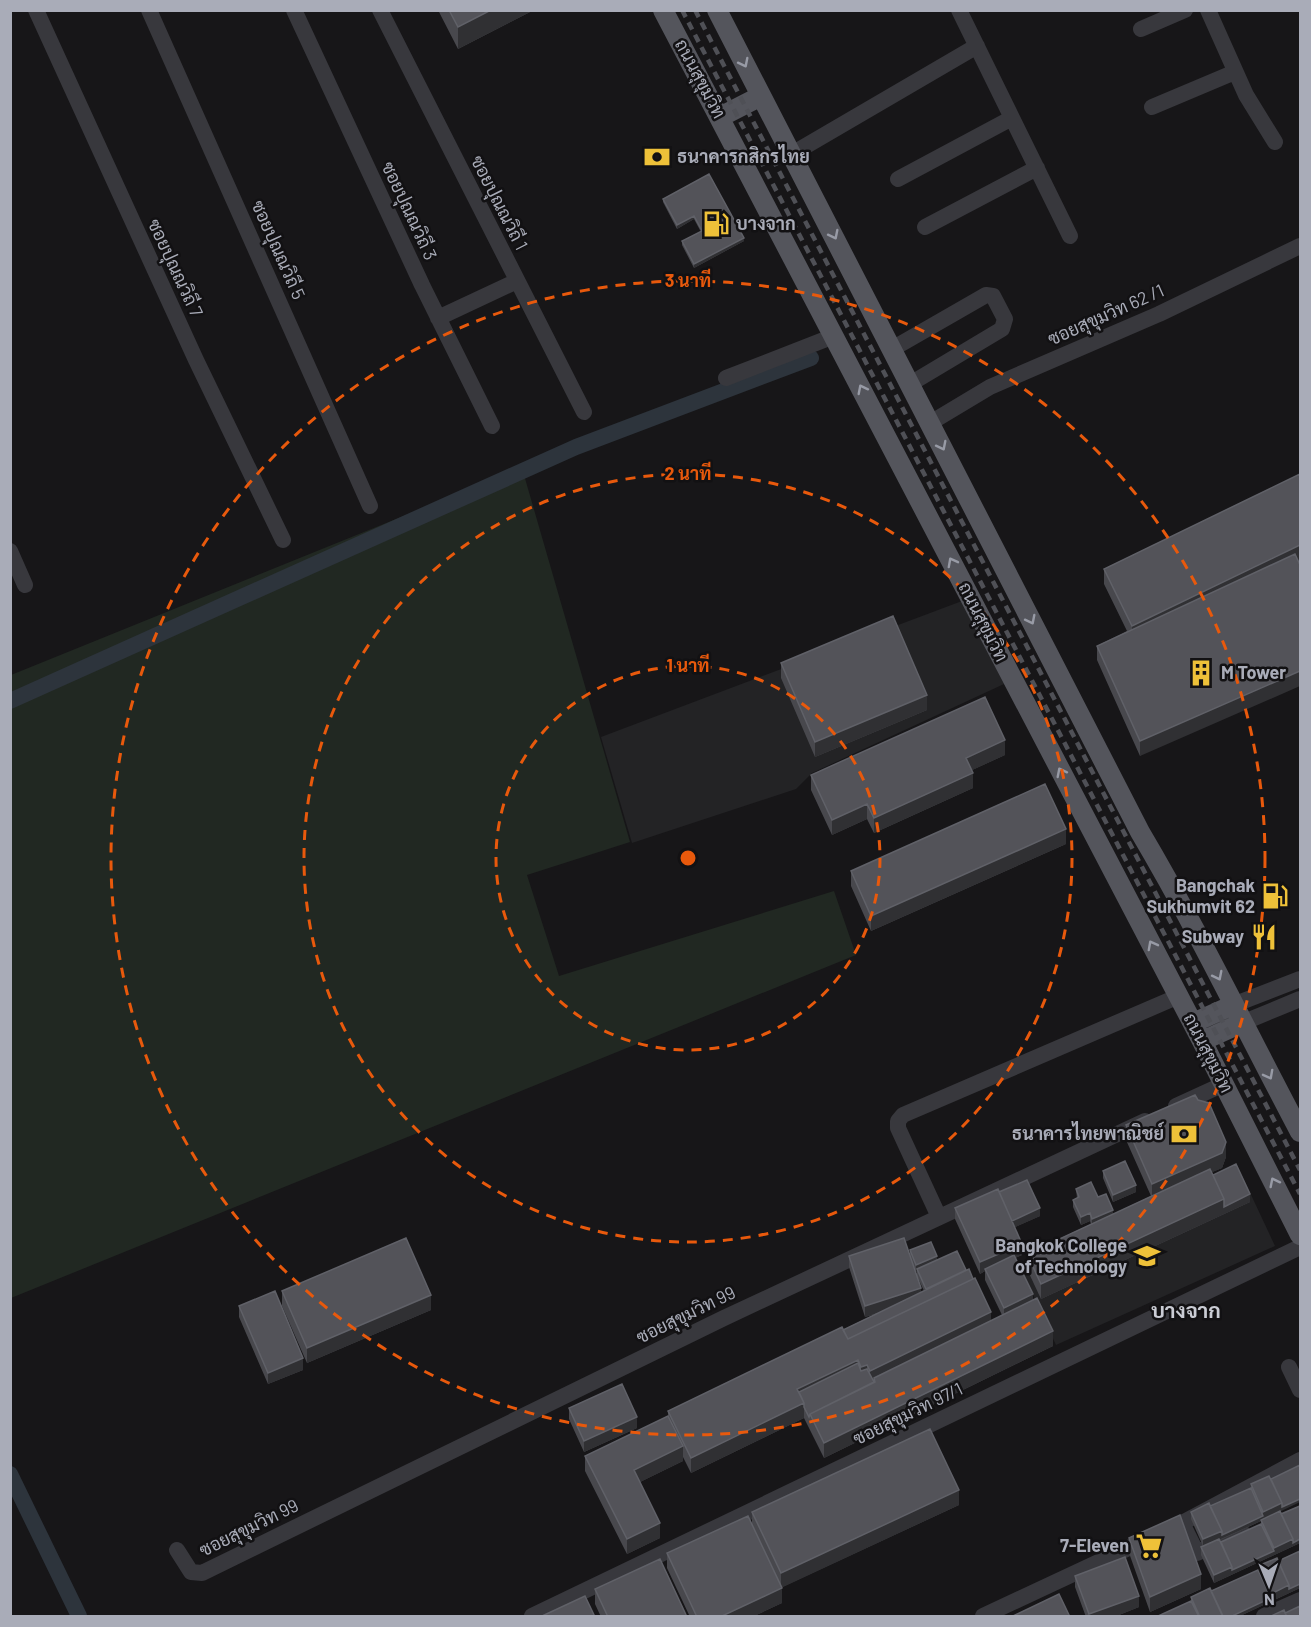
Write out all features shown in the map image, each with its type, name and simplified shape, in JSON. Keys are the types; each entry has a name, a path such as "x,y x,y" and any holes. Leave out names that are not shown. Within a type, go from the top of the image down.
{"main road":[{"name":"ถนนสุขุมวิท","path":"663,10 1179,996 1300,1234"},
{"path":"717,10 1135,823 1180,900 1300,1132"},
{"path":"720,117 761,96"},
{"path":"1193,1023 1233,1005"},
{"path":"1202,1041 1242,1023"}],"street":[{"name":"ซอยปุณณวิถี 7","path":"36,10 186,339 283,540"},
{"name":"ซอยปุณณวิถี 5","path":"149,10 370,506"},
{"name":"ซอยปุณณวิถี 3","path":"294,10 438,318 492,426"},
{"name":"ซอยปุณณวิถี 1","path":"380,10 584,412"},
{"path":"959,10 1070,236"},
{"path":"1141,29 1185,10"},
{"path":"1208,10 1235,72 1275,142"},
{"path":"792,154 977,46"},
{"path":"1152,107 1235,72"},
{"path":"898,178 1012,118"},
{"path":"925,227 1037,168"},
{"name":"ซอยสุขุมวิท 62 /1","path":"930,423 990,387 1159,314 1300,246"},
{"path":"438,318 518,282"},
{"path":"892,349 986,295 993,296 1005,319 1002,329 910,384"},
{"path":"726,378 834,336"},
{"path":"10,550 25,585"},
{"path":"1233,1005 1300,979"},
{"path":"939,1217 898,1128 898,1121 903,1115 1179,996"},
{"path":"1242,1023 1300,999"},
{"name":"ซอยสุขุมวิท 99","path":"177,1550 191,1572 202,1573 724,1318 1224,1084"},
{"name":"ซอยสุขุมวิท 97/1","path":"532,1617 1300,1248"},
{"path":"1289,1367 1300,1390"},
{"path":"983,1617 1182,1523 1300,1460"},
{"path":"1182,1523 1197,1553 1259,1525"},
{"path":"1264,1617 1300,1600"}],"shaded area":[{"path":"522,468 630,842 527,875 559,976 834,891 856,955 11,1298 11,675"},
{"path":"962,601 1004,684 812,773 796,789 632,843 601,737"},
{"name":"Bangkok College of Technology","path":"1238,1167 1275,1246 1056,1345 1020,1266"}],"building":[{"path":"449,10 491,10 458,27"},
{"name":"บางจาก","path":"709,174 744,238 694,264 682,241 702,231 694,216 677,225 663,199"},
{"path":"1300,474 1300,545 1132,626 1104,569"},
{"name":"M Tower","path":"1295,554 1300,565 1300,671 1140,741 1097,646"},
{"path":"893,616 927,695 815,742 781,663"},
{"path":"985,697 1005,740 966,758 973,773 874,818 867,804 832,820 811,775"},
{"path":"1045,784 1066,829 871,916 851,871"},
{"path":"1195,1095 1198,1100 1209,1103 1226,1142 1222,1153 1152,1184 1126,1125"},
{"path":"1125,1161 1136,1185 1113,1195 1103,1171"},
{"path":"1236,1164 1250,1194 1224,1207 1224,1199 1213,1175"},
{"path":"1210,1169 1224,1199 1041,1284 1027,1254"},
{"path":"1027,1180 1040,1208 1012,1221 999,1192"},
{"path":"1091,1182 1098,1197 1106,1194 1113,1210 1092,1219 1090,1213 1081,1217 1073,1200 1079,1197 1076,1189"},
{"path":"998,1189 1022,1244 980,1262 955,1208"},
{"path":"406,1238 431,1295 307,1348 282,1291"},
{"path":"904,1238 921,1288 865,1306 849,1256"},
{"path":"931,1242 937,1256 916,1265 910,1250"},
{"path":"957,1251 966,1270 926,1289 917,1269"},
{"path":"1014,1255 1033,1294 1004,1308 985,1269"},
{"path":"969,1269 973,1279 848,1339 843,1330"},
{"path":"975,1278 991,1312 870,1371 867,1365 861,1367 858,1360 797,1389 804,1403 691,1458 668,1411 842,1327 848,1339"},
{"path":"275,1291 303,1358 268,1373 239,1306"},
{"path":"1037,1298 1053,1331 824,1443 810,1414 875,1382 874,1378"},
{"path":"858,1363 861,1371 867,1369 874,1382 810,1414 809,1417 799,1392"},
{"path":"622,1384 637,1417 584,1441 569,1408"},
{"path":"668,1416 683,1446 634,1470 660,1523 627,1539 585,1456"},
{"path":"930,1429 959,1490 781,1573 752,1512"},
{"path":"1300,1465 1300,1499 1282,1507 1271,1479"},
{"path":"1269,1476 1282,1503 1263,1512 1251,1484"},
{"path":"1251,1488 1263,1516 1222,1535 1210,1506"},
{"path":"1209,1503 1222,1531 1203,1539 1191,1512"},
{"path":"1300,1506 1300,1539 1293,1543 1281,1514"},
{"path":"1280,1511 1293,1539 1274,1548 1261,1520"},
{"path":"1180,1515 1201,1574 1150,1597 1129,1538"},
{"path":"748,1516 782,1588 720,1617 697,1617 667,1553"},
{"path":"1261,1524 1274,1551 1232,1570 1221,1542"},
{"path":"1219,1539 1232,1567 1214,1575 1201,1547"},
{"path":"1300,1551 1300,1584 1289,1589 1278,1561"},
{"path":"1125,1557 1139,1596 1089,1614 1075,1576"},
{"path":"1277,1558 1289,1585 1271,1594 1258,1566"},
{"path":"660,1559 687,1617 608,1617 595,1589"},
{"path":"1258,1570 1271,1598 1230,1617 1223,1617 1211,1591"},
{"path":"1210,1588 1223,1616 1221,1617 1200,1617 1191,1597"},
{"path":"1059,1594 1070,1617 1011,1617"},
{"path":"585,1596 595,1617 540,1617"},
{"path":"1191,1601 1199,1617 1156,1617"},
{"path":"1300,1606 1300,1617 1287,1617 1285,1613"},
{"path":"1284,1610 1287,1617 1269,1617"}],"waterway":[{"path":"10,701 576,447 811,358"},
{"path":"10,1474 79,1616"}],"railway":[{"path":"682,10 1300,1194"},
{"path":"695,10 1300,1170"}],"place":[{"name":"ธนาคารกสิกรไทย","path":"657,157"},
{"name":"บางจาก","path":"716,224"},
{"name":"M Tower","path":"1201,673"},
{"name":"Bangchak Sukhumvit 62","path":"1275,896"},
{"name":"Subway","path":"1264,937"},
{"name":"ธนาคารไทยพาณิชย์","path":"1184,1134"},
{"name":"Bangkok College of Technology","path":"1147,1256"},
{"name":"7-Eleven","path":"1149,1546"}],"district":[{"name":"บางจาก","path":"1186,1311"}]}
